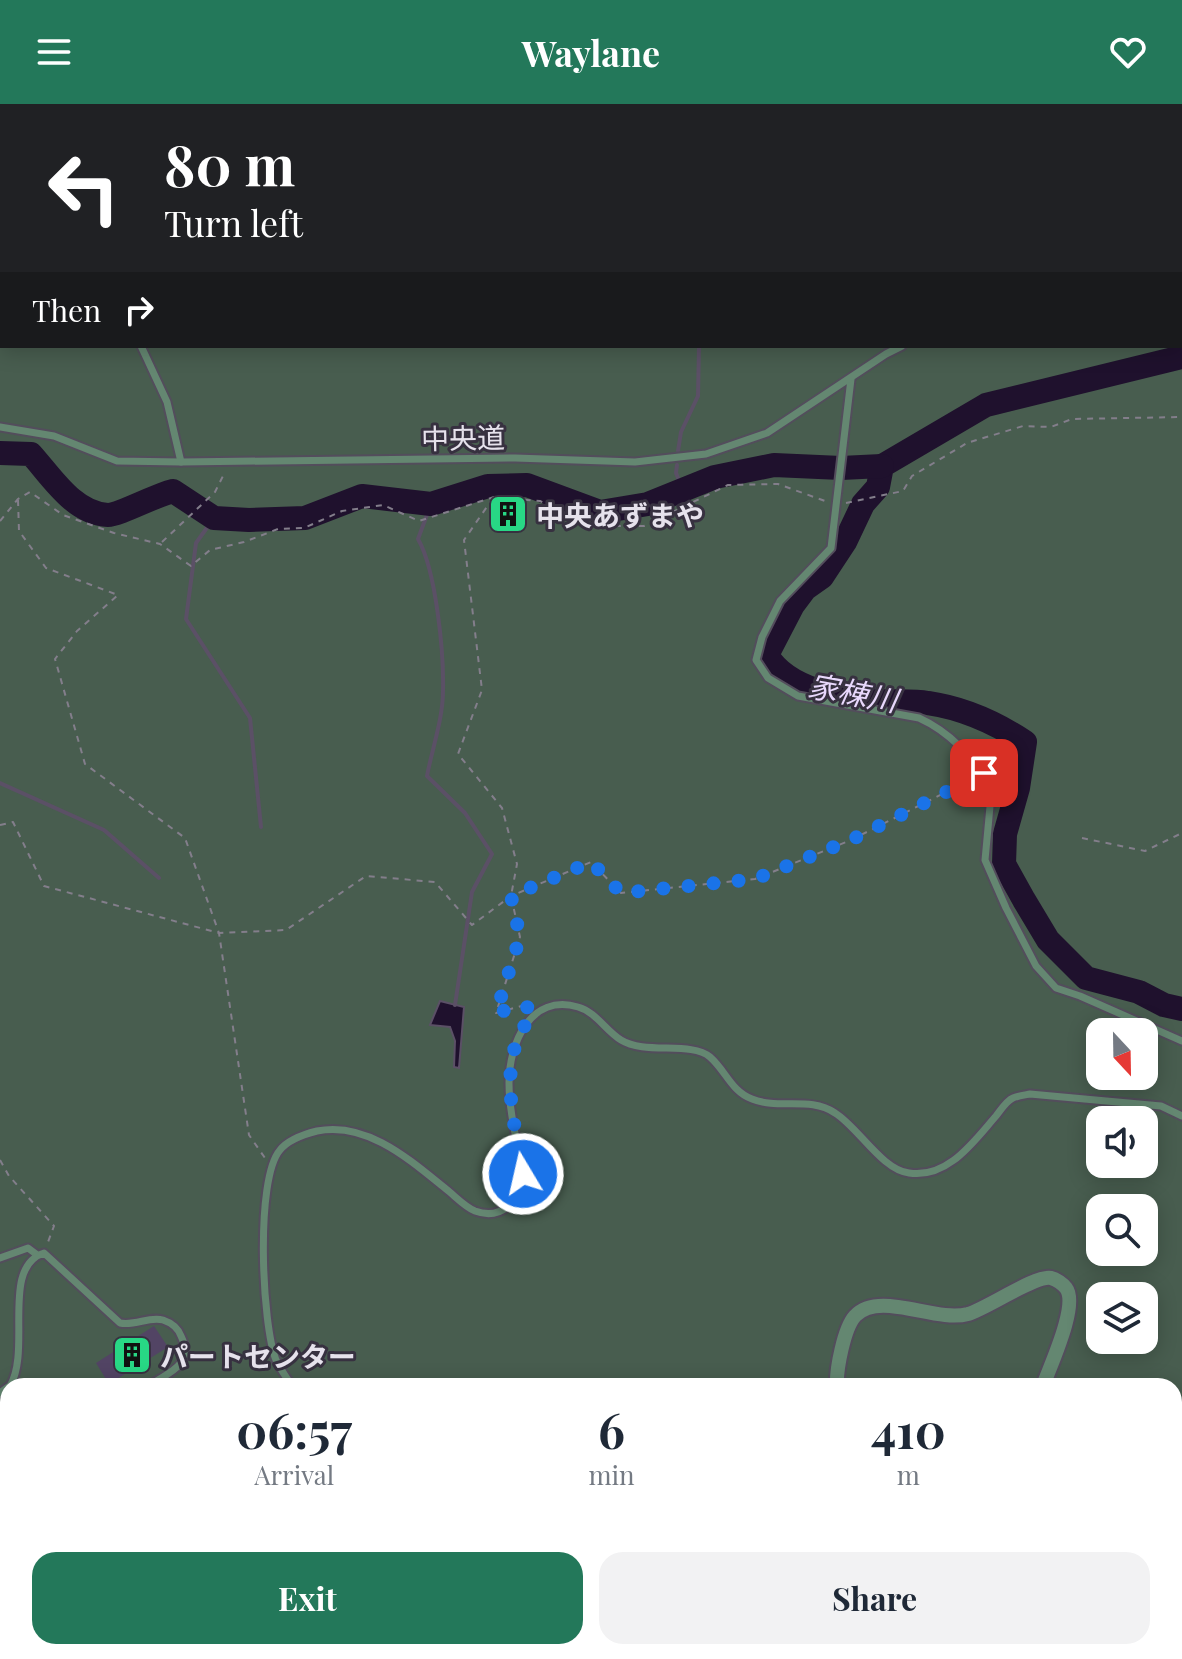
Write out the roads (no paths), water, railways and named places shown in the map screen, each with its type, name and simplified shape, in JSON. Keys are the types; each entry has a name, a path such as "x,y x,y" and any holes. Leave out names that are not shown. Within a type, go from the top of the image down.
{"street":[{"path":"837,1378 848,1327 857,1314 888,1305 945,1317 964,1315 987,1308 1035,1280 1051,1278 1063,1284 1071,1295 1070,1310 1046,1378"}],"lane":[{"path":"142,348 167,402 181,462"},
{"name":"中央道","path":"0,427 54,436 117,461 515,458 635,462 706,454 767,433 898,348"},
{"path":"851,379 831,548 780,601 762,637 756,660 768,678 798,696 904,714 930,723 960,745 992,785 985,860 1036,966 1056,988 1182,1041"},
{"path":"287,1378 276,1359 267,1304 263,1231 271,1166 280,1150 297,1138 318,1131 344,1130 366,1136 402,1153 473,1210 489,1214 503,1210 515,1201 522,1188 523,1174 509,1083 522,1027 534,1014 548,1008 564,1005 580,1007 622,1041 658,1050 688,1050 708,1055 736,1090 754,1100 820,1105 837,1113 896,1170 911,1174 935,1170 961,1157 1011,1099 1030,1094 1161,1106 1182,1116"},
{"path":"0,1258 28,1248 40,1254 120,1323 132,1325 160,1319 173,1324 185,1347 185,1359 175,1371 162,1378"},
{"path":"13,1276 40,1254"},
{"path":"10,1289 15,1366 13,1378"}],"waterway":[{"path":"678,451 681,432 698,396 699,348"},
{"name":"家棟川","path":"1182,357 986,405 882,466 878,487 863,504 845,542 822,577 805,589 793,605 767,655 788,676 816,690 863,700 941,705 979,717 1025,742 1018,788 1005,834 1004,864 1024,900 1048,940 1086,978 1139,992 1164,1005 1182,1009"},
{"path":"0,453 31,454 64,492 84,508 96,513 113,514 173,491 214,518 249,520 305,518 362,496 431,504 488,486 527,485 600,512 648,504 715,477 774,465 882,466"},
{"path":"677,465 676,473 683,490"},
{"path":"431,504 418,539 434,591 442,656 443,702 427,776 465,813 492,854 472,892 455,1005"},
{"path":"214,518 196,543 186,619 250,718 261,827"},
{"path":"0,783 104,830 159,878"}],"place":[{"name":"中央あずまや","path":"508,514"},
{"name":"パートセンター","path":"132,1355"}]}
